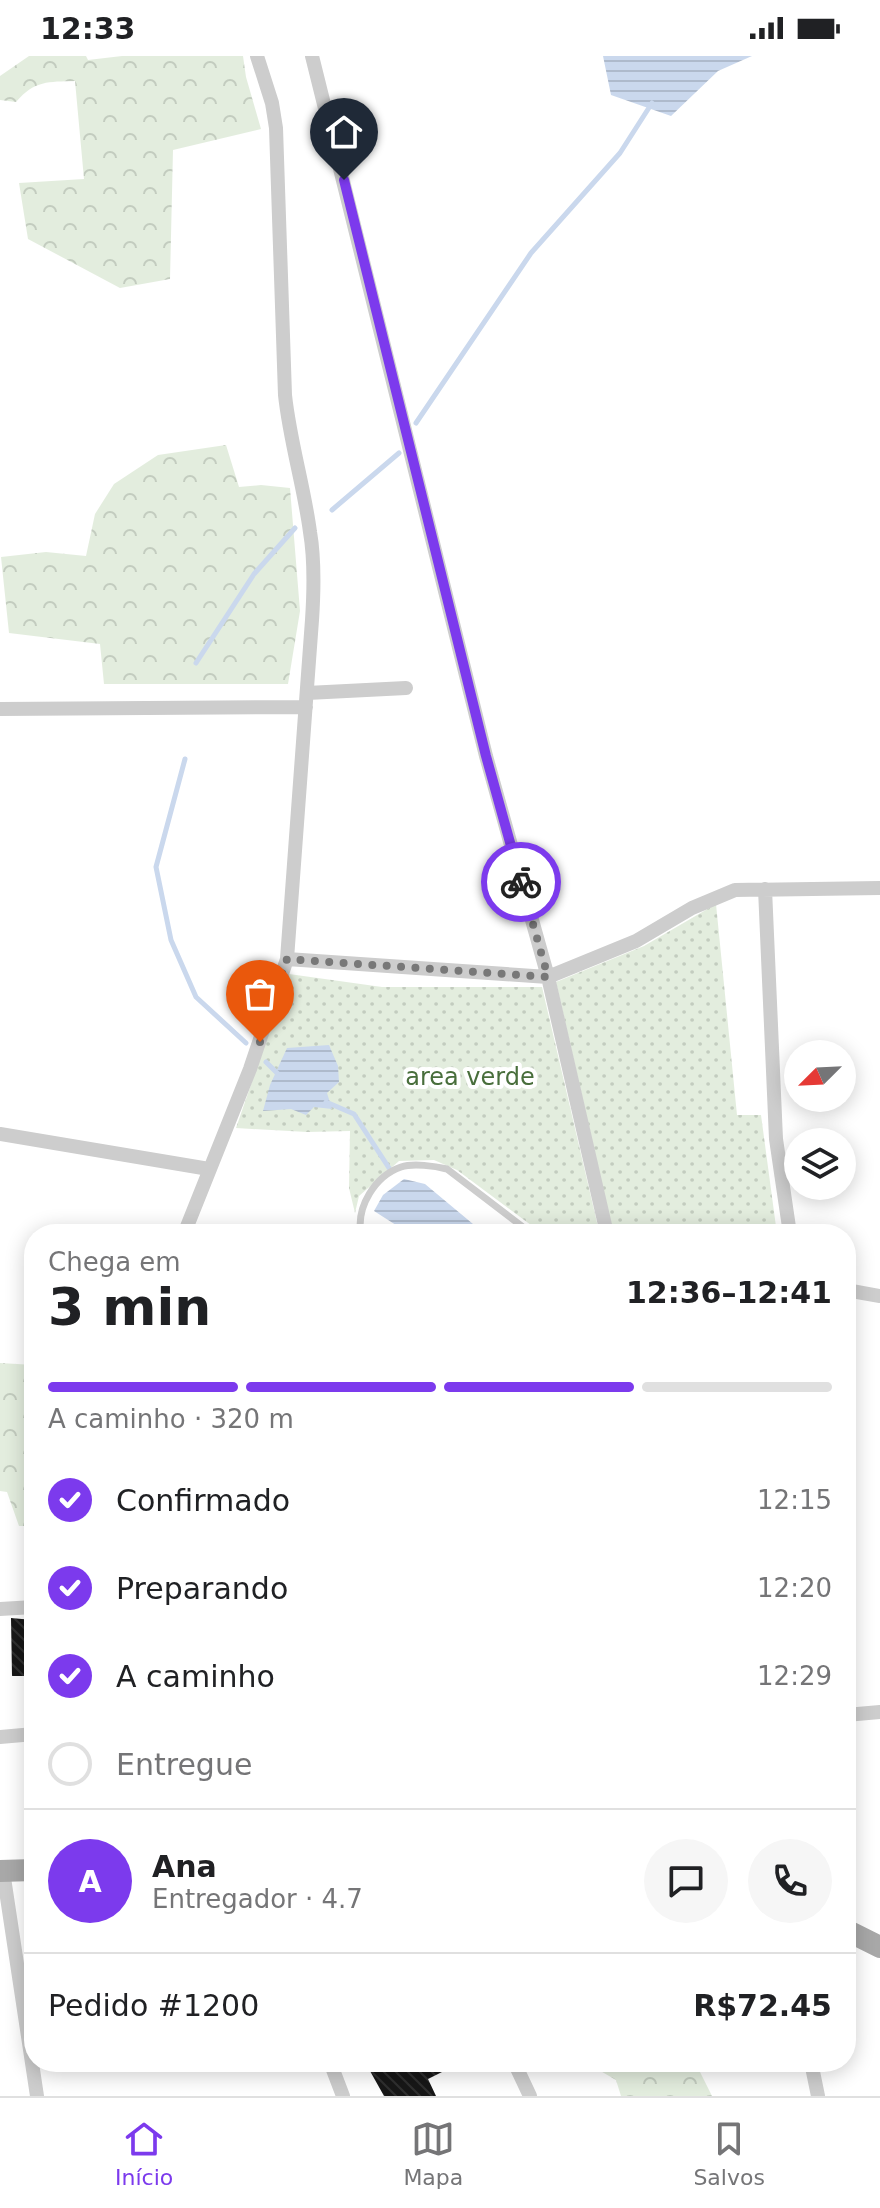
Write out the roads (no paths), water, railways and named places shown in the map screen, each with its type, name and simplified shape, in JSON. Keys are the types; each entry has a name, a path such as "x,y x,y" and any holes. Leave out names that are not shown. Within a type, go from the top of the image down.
{"main road":[{"path":"2,1871 24,1870"},
{"path":"856,1935 880,1947"}],"street":[{"path":"188,1224 250,1069 287,959 314,588 308,513 289,431 285,395 276,128 272,103 257,56"},
{"path":"312,56 486,756 548,977 605,1224"},
{"path":"0,709 306,700 406,688"},
{"path":"287,959 548,977 636,941 735,890 880,888"},
{"path":"765,889 776,1139 789,1224"},
{"path":"0,1134 209,1169"},
{"path":"856,1292 880,1296"},
{"path":"0,1609 24,1608"},
{"path":"856,1714 880,1712"},
{"path":"0,1737 24,1735"},
{"path":"2,1871 24,2012"},
{"path":"33,2072 37,2096"},
{"path":"334,2072 343,2096"},
{"path":"518,2072 527,2095"},
{"path":"813,2072 818,2096"}],"lane":[{"path":"359,1224 365,1199 379,1182 406,1166 447,1169 519,1224"}],"water":[{"path":"603,56 752,56 718,71 671,116 611,95"},
{"path":"329,1045 338,1066 339,1082 327,1093 332,1109 314,1107 306,1115 291,1109 263,1111 270,1085 287,1048"},
{"path":"404,1179 425,1184 473,1224 394,1224 374,1211 383,1195"}],"waterway":[{"path":"416,423 531,253 620,153 652,103"},
{"path":"332,510 399,453"},
{"path":"196,663 254,574 295,528"},
{"path":"185,759 156,867 171,940 196,997 246,1043"},
{"path":"266,1062 280,1076"},
{"path":"326,1102 354,1114 389,1168"}],"park label":[{"name":"area verde","path":"470,1077"}]}
